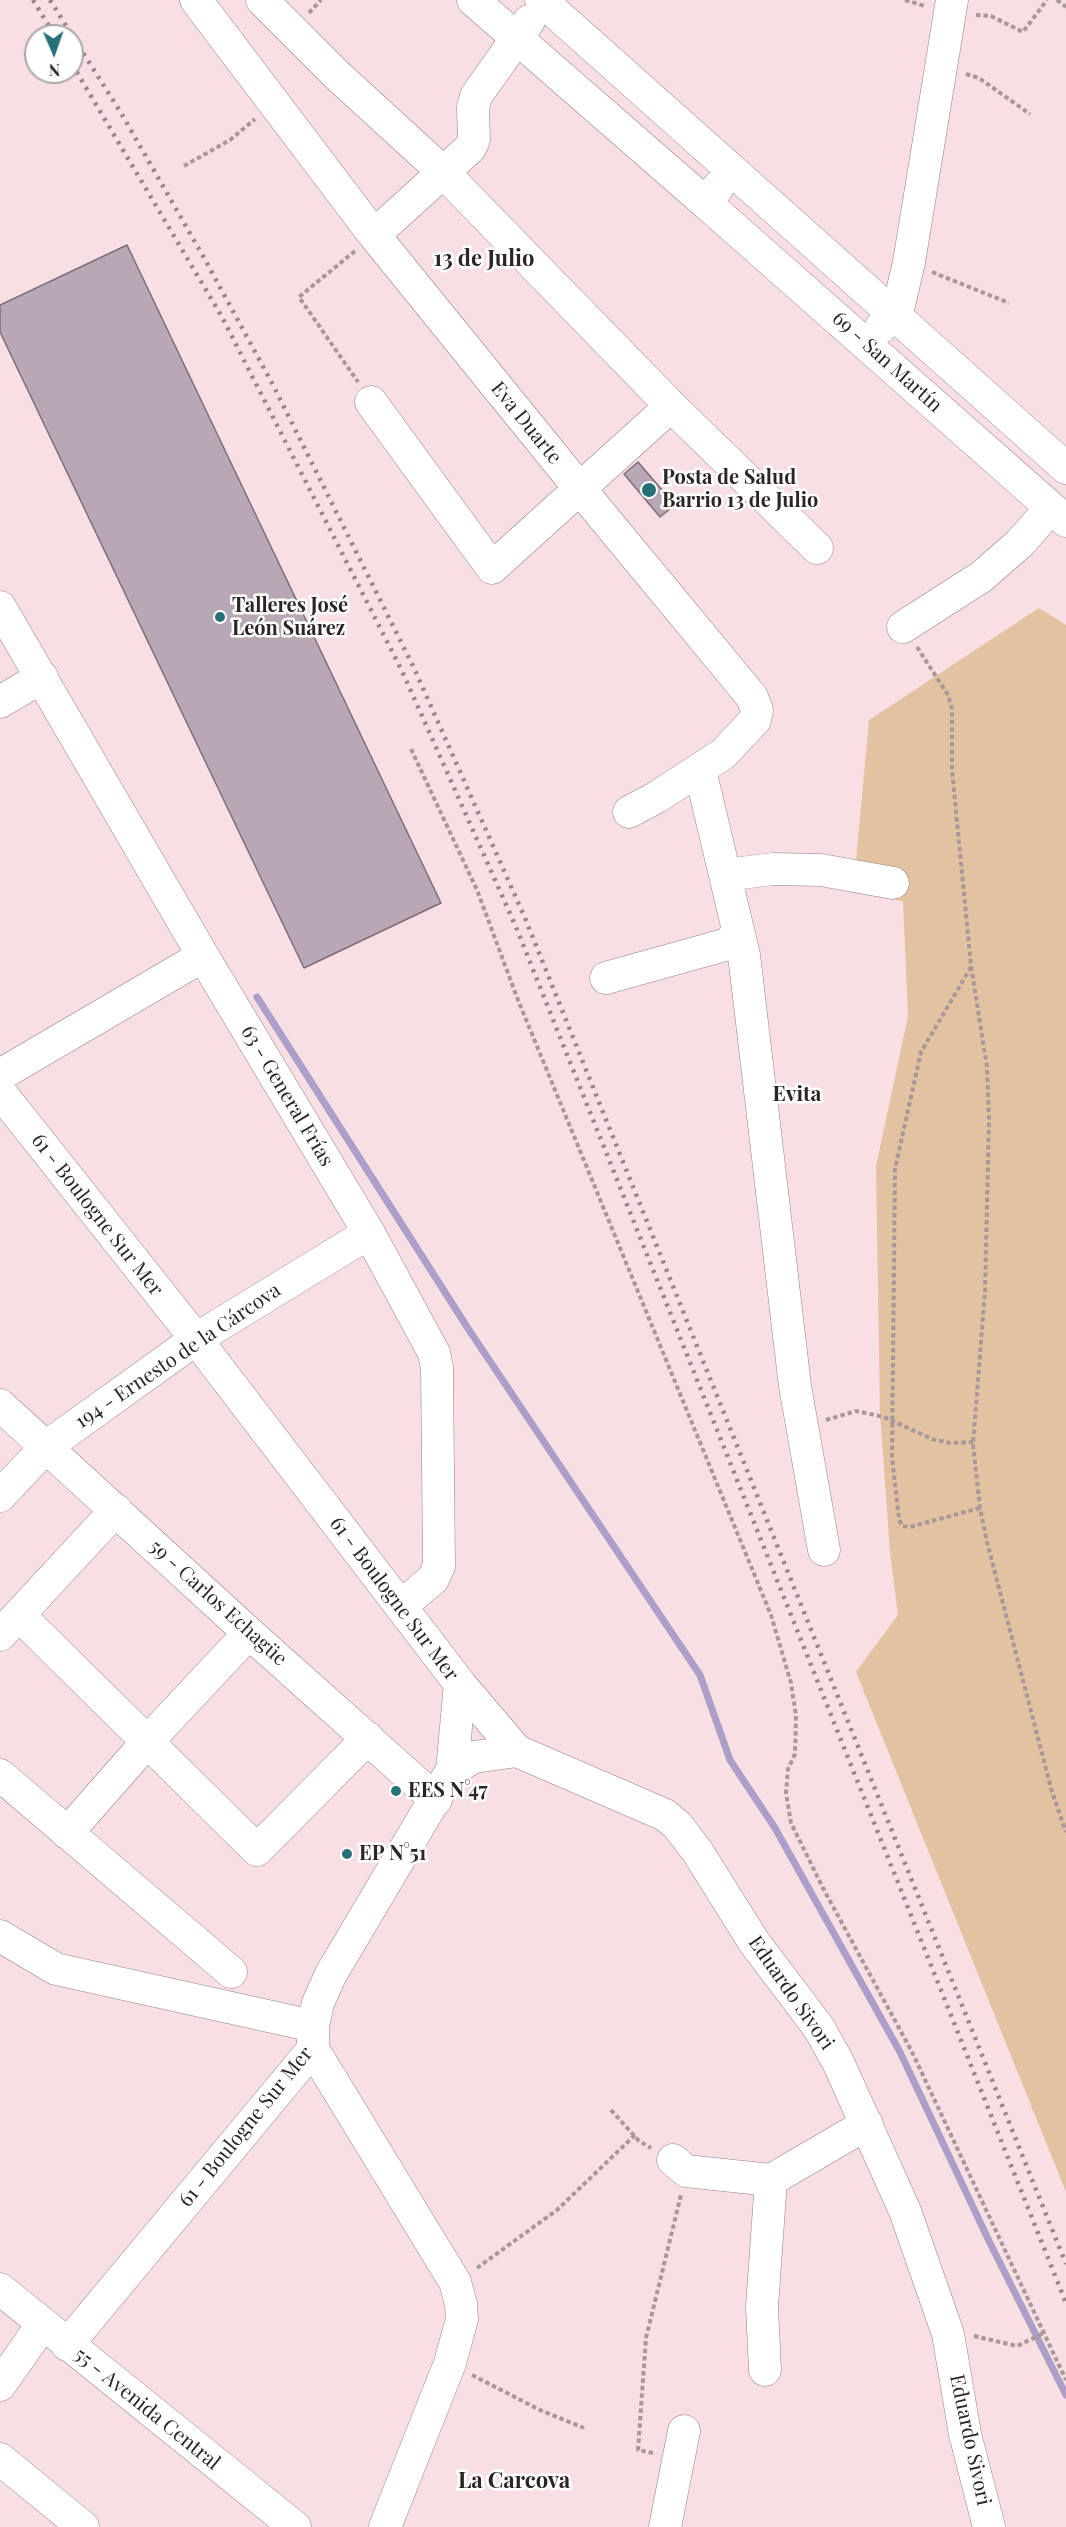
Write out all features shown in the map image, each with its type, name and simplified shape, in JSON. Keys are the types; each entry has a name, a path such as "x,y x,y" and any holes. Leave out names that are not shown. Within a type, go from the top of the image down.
{"street":[{"name":"Eva Duarte","path":"196,0 374,235 752,697 757,710 755,720 723,754 629,812"},
{"path":"262,0 337,75 444,173 671,406 817,548"},
{"name":"69 - San Martín","path":"472,0 1059,515"},
{"path":"374,235 470,148 474,140 473,108 476,96 542,0"},
{"name":"69 - San Martín","path":"542,0 1066,468"},
{"path":"866,344 900,305 942,68 950,7"},
{"path":"707,204 729,168"},
{"path":"371,402 492,568 671,406"},
{"path":"903,627 981,577 1019,544 1059,515"},
{"name":"63 - General Frías","path":"0,607 203,956 369,1233 434,1353 439,1566 434,1579 401,1606"},
{"path":"0,702 42,677"},
{"path":"700,770 744,955 795,1386 824,1550"},
{"path":"725,875 774,869 821,870 893,883"},
{"path":"606,978 728,944 738,932"},
{"path":"0,1075 203,956"},
{"name":"61 - Boulogne Sur Mer","path":"0,1092 196,1339 460,1684 452,1770 332,1974 318,2003 313,2038 67,2345"},
{"name":"194 - Ernesto de la Cárcova","path":"0,1496 46,1447 196,1339 369,1233"},
{"name":"59 - Carlos Echagüe","path":"0,1405 436,1800"},
{"path":"116,1510 9,1625 147,1742 257,1850 368,1738"},
{"path":"68,1833 147,1742 249,1633"},
{"name":"Eduardo Sivori","path":"460,1684 517,1751 665,1815 677,1824 697,1851 754,1942 819,2028 838,2062 905,2211 948,2334 964,2434 989,2527"},
{"path":"452,1770 474,1756 517,1751"},
{"path":"0,1775 231,1972"},
{"path":"0,1936 56,1969 313,2038 455,2282 462,2319 450,2363 385,2527"},
{"path":"680,2166 771,2180 867,2124"},
{"path":"765,2370 762,2307 771,2180"},
{"name":"55 - Avenida Central","path":"0,2289 295,2527"},
{"path":"0,2385 42,2325"},
{"path":"665,2527 684,2431"},
{"path":"0,2459 83,2527"}],"path":[{"path":"950,7 992,16 1023,32 1047,0"},
{"path":"1057,0 1066,7"},
{"path":"942,68 979,78 1029,114"},
{"path":"184,166 230,140 274,103"},
{"path":"371,402 299,297 374,235"},
{"path":"909,262 1009,303"},
{"path":"903,627 948,695 952,709 952,770 971,966 987,1067 989,1118 985,1291 974,1442 980,1508 1052,1792 1066,1832"},
{"path":"411,749 477,890 518,1000 771,1615 790,1683 796,1716 795,1754 788,1769 786,1793 791,1823 824,1890 912,2052 1066,2380"},
{"path":"971,966 921,1052 895,1169 892,1457 898,1519 902,1526 910,1527 980,1508"},
{"path":"803,1429 856,1411 893,1420 932,1439 950,1443 974,1442"},
{"path":"611,2110 639,2141 680,2166 646,2338 638,2450"},
{"path":"455,2282 506,2249 557,2210 635,2135"},
{"path":"948,2334 957,2332 1017,2346 1042,2333"},
{"path":"450,2363 540,2410 584,2428"}],"shaded area":[{"path":"1039,608 1066,625 1066,2192 856,1672 898,1615 890,1552 880,1412 876,1166 908,1016 903,901 853,893 869,720"}],"building":[{"name":"Talleres José León Suárez","path":"127,245 441,903 304,968 0,332 0,305"},
{"name":"Posta de Salud Barrio 13 de Julio","path":"638,462 675,505 660,517 624,474"}],"waterway":[{"path":"257,997 469,1330 700,1675 730,1760 775,1828 900,2052 989,2241 1066,2395"}],"railway":[{"path":"33,0 48,24"},
{"path":"50,0 121,113 203,256 272,383 414,668 525,918 1066,2264"},
{"path":"84,84 222,317 402,671 516,927 1066,2303"}],"place":[{"name":"Posta de Salud Barrio 13 de Julio","path":"649,490"},
{"name":"Talleres José León Suárez","path":"220,617"},
{"name":"EES N°47","path":"396,1791"},
{"name":"EP N°51","path":"347,1854"}],"district":[{"name":"13 de Julio","path":"484,259"},
{"name":"Evita","path":"797,1094"},
{"name":"La Carcova","path":"514,2481"}]}
